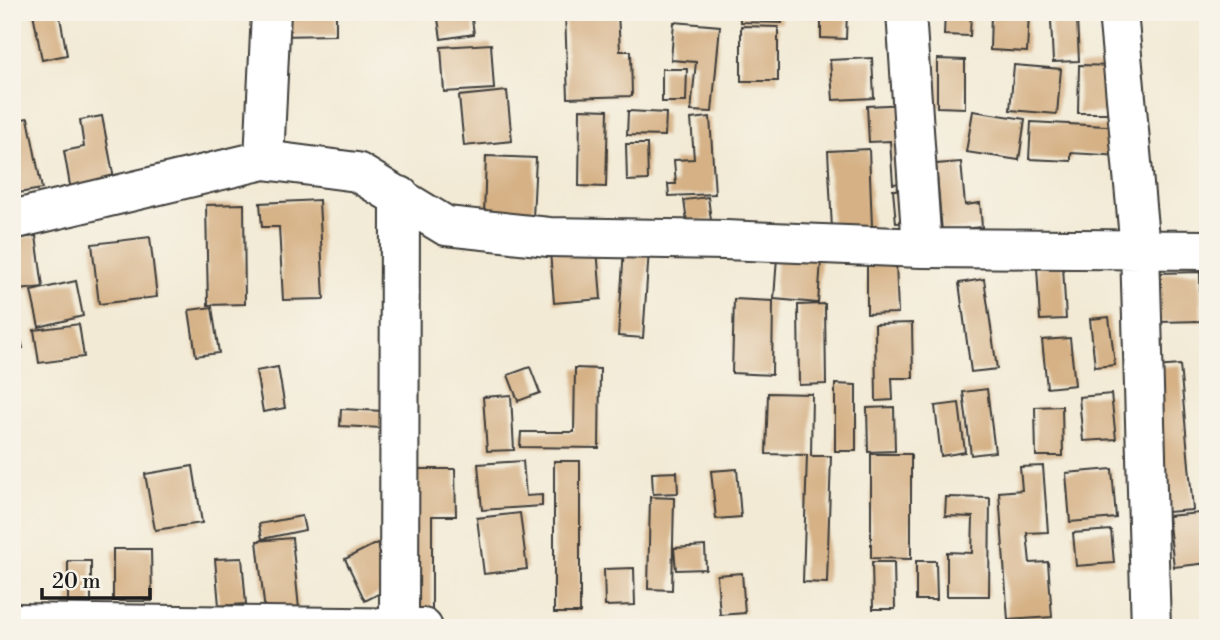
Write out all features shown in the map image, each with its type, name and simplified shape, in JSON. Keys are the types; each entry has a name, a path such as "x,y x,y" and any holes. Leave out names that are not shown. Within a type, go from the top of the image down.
{"street":[{"path":"264,160 271,12"},
{"path":"906,12 922,248"},
{"path":"1118,12 1139,248 1151,628"},
{"path":"12,220 264,160 357,172 446,226 549,237 725,240 922,248 1208,250"},
{"path":"12,622 412,627 400,196"}],"building":[{"path":"59,12 67,55 42,60 33,13"},
{"path":"275,12 336,12 336,35 276,36"},
{"path":"437,12 471,12 474,34 441,39"},
{"path":"565,12 618,12 620,51 631,51 632,96 568,98"},
{"path":"740,12 782,12 782,23 740,22"},
{"path":"800,12 847,12 846,39 821,38 821,18 800,17"},
{"path":"945,12 971,12 970,36 944,35"},
{"path":"991,12 1029,12 1027,52 990,50"},
{"path":"1077,19 1079,61 1053,62 1051,20"},
{"path":"674,22 720,26 712,112 691,111 696,62 671,60"},
{"path":"741,26 778,27 778,81 741,81"},
{"path":"491,44 494,89 444,92 441,47"},
{"path":"872,58 874,98 833,100 830,60"},
{"path":"937,59 965,60 965,108 937,107"},
{"path":"1014,65 1061,69 1057,114 1010,110"},
{"path":"1079,65 1116,66 1115,113 1078,113"},
{"path":"662,69 687,69 686,102 662,102"},
{"path":"507,91 512,141 464,146 459,96"},
{"path":"907,104 912,182 893,184 890,141 869,142 867,106"},
{"path":"580,109 608,110 606,187 579,186"},
{"path":"628,111 666,113 665,136 627,135"},
{"path":"973,111 1025,119 1019,160 966,152"},
{"path":"102,116 115,184 71,191 64,151 84,147 80,120"},
{"path":"710,117 715,194 669,196 668,184 676,184 674,160 694,159 691,119"},
{"path":"28,118 42,189 12,194 12,121"},
{"path":"1031,122 1124,127 1122,156 1071,153 1071,161 1029,159"},
{"path":"626,144 647,144 648,180 627,181"},
{"path":"869,149 872,227 832,229 828,151"},
{"path":"486,156 536,158 533,218 484,216"},
{"path":"961,162 965,205 980,203 982,227 942,231 936,164"},
{"path":"913,189 915,222 896,223 893,190"},
{"path":"708,197 711,220 687,222 684,200"},
{"path":"319,200 324,299 283,300 279,227 262,227 260,203"},
{"path":"244,204 245,304 208,305 206,205"},
{"path":"36,236 43,287 12,291 12,239"},
{"path":"150,237 157,297 99,304 92,244"},
{"path":"597,248 601,299 554,303 550,251"},
{"path":"624,249 649,250 643,338 618,336"},
{"path":"777,257 821,260 818,303 774,299"},
{"path":"896,261 898,313 867,314 867,262"},
{"path":"1063,266 1066,319 1040,320 1037,267"},
{"path":"1200,272 1201,321 1159,322 1157,273"},
{"path":"984,279 997,369 971,372 959,283"},
{"path":"76,281 83,316 39,327 31,291"},
{"path":"734,299 773,301 772,375 732,373"},
{"path":"825,304 826,384 799,385 798,305"},
{"path":"12,306 23,348 12,351"},
{"path":"212,307 219,353 196,356 189,310"},
{"path":"1109,317 1115,365 1095,367 1090,319"},
{"path":"912,323 913,378 892,378 893,400 876,401 875,324"},
{"path":"79,324 84,357 39,363 34,330"},
{"path":"1070,338 1075,385 1047,388 1042,340"},
{"path":"1180,365 1193,510 1167,512 1155,367"},
{"path":"278,367 285,408 263,412 256,371"},
{"path":"530,367 540,393 518,401 508,375"},
{"path":"575,368 600,369 599,448 520,447 521,432 574,432"},
{"path":"835,384 856,385 856,451 835,451"},
{"path":"987,389 995,452 971,455 963,392"},
{"path":"768,393 812,394 811,456 831,456 827,583 803,582 807,455 766,454"},
{"path":"1111,394 1116,439 1083,441 1079,397"},
{"path":"511,395 514,450 487,451 483,397"},
{"path":"959,403 965,452 941,456 935,406"},
{"path":"1062,406 1063,456 1036,456 1035,407"},
{"path":"894,407 895,451 868,452 867,408"},
{"path":"341,409 384,411 383,428 340,426"},
{"path":"871,454 911,454 911,559 871,558"},
{"path":"523,461 526,496 542,495 542,506 482,510 478,464"},
{"path":"554,461 580,461 580,613 554,613"},
{"path":"193,466 202,523 155,530 145,474"},
{"path":"1043,466 1048,532 1027,533 1030,563 1048,562 1052,617 1008,620 999,492 1022,490 1020,467"},
{"path":"409,469 455,469 456,516 432,516 432,611 410,611"},
{"path":"737,469 741,517 716,519 711,471"},
{"path":"1112,469 1116,518 1070,522 1066,473"},
{"path":"677,472 678,493 653,494 652,473"},
{"path":"650,497 674,498 672,590 648,589"},
{"path":"946,497 990,498 989,596 947,596 947,552 972,553 973,517 945,516"},
{"path":"520,513 527,569 484,574 477,518"},
{"path":"1200,513 1203,545 1208,544 1208,563 1174,567 1168,516"},
{"path":"302,516 305,530 262,539 259,524"},
{"path":"1111,530 1114,563 1076,566 1073,533"},
{"path":"292,538 299,609 265,612 257,541"},
{"path":"377,543 396,585 365,601 345,559"},
{"path":"705,546 706,569 676,570 674,548"},
{"path":"113,549 151,549 152,601 113,601"},
{"path":"242,558 246,604 219,606 215,559"},
{"path":"68,561 91,561 91,610 68,609"},
{"path":"916,561 936,561 937,600 916,600"},
{"path":"872,562 894,562 895,609 873,609"},
{"path":"634,568 635,605 605,606 604,569"},
{"path":"742,573 745,613 720,615 717,575"}]}
